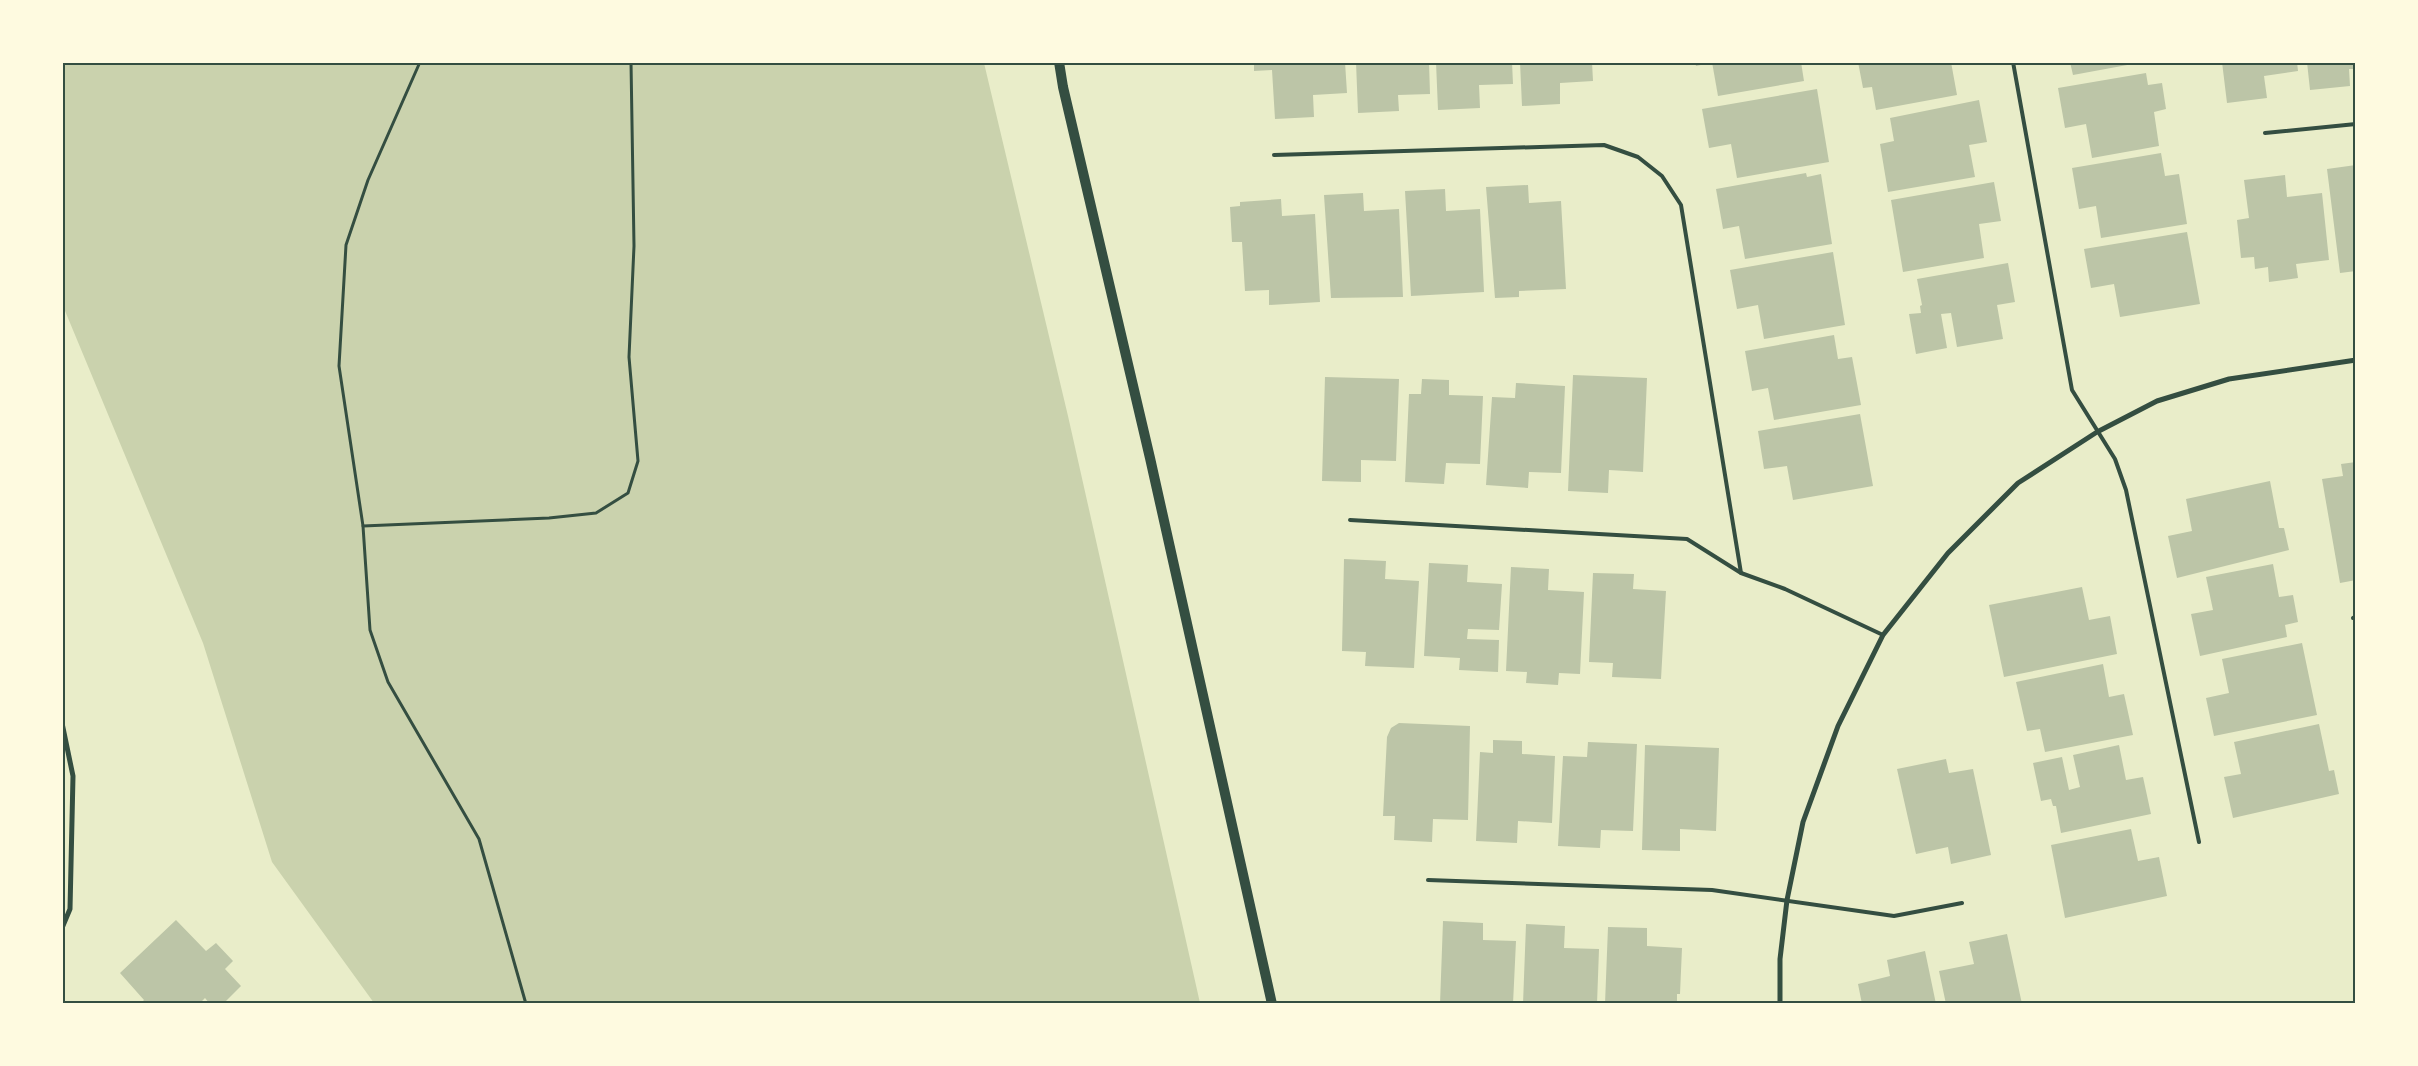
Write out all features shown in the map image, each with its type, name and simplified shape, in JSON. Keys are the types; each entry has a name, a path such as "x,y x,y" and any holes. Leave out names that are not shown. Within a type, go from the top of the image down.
{"main road":[{"path":"1060,62 1063,87 1150,458 1272,1004"}],"street":[{"path":"1780,1004 1780,959 1787,900 1804,822 1838,726 1883,635 1948,553 2018,483 2097,432 2157,401 2229,379 2356,360"},
{"path":"62,723 73,776 70,909 62,928"}],"lane":[{"path":"2014,62 2072,390 2115,459 2126,490 2199,842"},
{"path":"2265,133 2356,124"},
{"path":"1274,155 1604,145 1638,157 1662,176 1681,205 1741,573"},
{"path":"1350,520 1687,539 1741,573 1785,589 1883,635"},
{"path":"1428,880 1712,890 1894,916 1962,903"}],"path":[{"path":"420,62 368,180 346,245 339,366 363,526 370,630 385,673 479,839 526,1004"},
{"path":"363,526 549,518 596,513 628,493 638,461 628,357 634,246 631,62"}],"green space":[{"path":"62,63 984,63 1068,416 1200,1003 374,1003 272,862 203,643 63,306"}],"building":[{"path":"1254,62 1345,62 1347,93 1313,95 1314,117 1275,119 1272,70 1254,71"},
{"path":"1356,62 1429,62 1430,94 1398,95 1399,111 1358,113"},
{"path":"1436,62 1512,62 1513,84 1479,85 1480,108 1438,110"},
{"path":"1520,62 1592,62 1593,81 1560,83 1560,104 1522,106"},
{"path":"1695,62 1710,62 1710,63 1696,66"},
{"path":"1712,62 1801,62 1804,81 1718,96"},
{"path":"1858,62 1951,62 1957,95 1876,110 1872,87 1863,88"},
{"path":"2070,62 2138,62 2138,63 2073,75"},
{"path":"2222,62 2297,62 2298,71 2264,76 2267,98 2227,103"},
{"path":"2307,62 2356,62 2356,69 2349,69 2350,86 2310,90"},
{"path":"2146,73 2148,85 2162,83 2166,109 2154,112 2159,146 2092,158 2086,124 2065,128 2058,88"},
{"path":"1817,89 1829,162 1737,178 1731,144 1709,148 1702,109"},
{"path":"1979,100 1987,142 1969,145 1975,177 1888,192 1880,144 1894,141 1890,118"},
{"path":"2161,153 2165,176 2179,174 2187,224 2101,238 2096,206 2079,209 2072,168"},
{"path":"2356,165 2356,271 2340,273 2327,169"},
{"path":"1806,173 1807,177 1821,174 1832,244 1745,259 1739,226 1723,229 1716,189"},
{"path":"2285,175 2287,197 2322,193 2329,260 2296,264 2298,278 2269,282 2268,267 2255,269 2254,257 2241,258 2237,220 2249,218 2244,180"},
{"path":"1994,182 2001,221 1979,224 1984,258 1903,272 1891,200"},
{"path":"1528,185 1529,203 1561,201 1566,289 1519,291 1519,297 1495,298 1486,187"},
{"path":"1445,189 1446,211 1480,209 1484,292 1411,296 1405,191"},
{"path":"1363,193 1364,211 1399,209 1403,297 1331,298 1324,195"},
{"path":"1281,199 1282,216 1315,214 1320,302 1269,305 1269,290 1245,291 1242,242 1232,242 1230,207 1240,206 1240,202"},
{"path":"2187,232 2200,304 2120,317 2114,284 2091,288 2084,249"},
{"path":"1833,252 1845,325 1764,339 1758,305 1737,309 1730,270"},
{"path":"2008,263 2015,302 1997,305 2003,339 1957,347 1951,313 1941,314 1947,348 1916,354 1909,314 1921,313 1920,306 1922,305 1917,279"},
{"path":"1834,335 1838,359 1852,357 1861,405 1774,420 1768,388 1752,391 1745,351"},
{"path":"1573,375 1647,378 1643,472 1609,470 1608,493 1568,491"},
{"path":"1325,377 1399,379 1396,461 1361,460 1361,482 1322,481"},
{"path":"1422,379 1449,380 1449,395 1483,396 1480,464 1446,463 1444,484 1405,482 1409,394 1421,394"},
{"path":"1516,383 1565,386 1561,473 1529,472 1528,488 1486,485 1492,397 1515,398"},
{"path":"1860,414 1873,486 1793,500 1787,466 1764,469 1758,431"},
{"path":"2356,462 2356,580 2340,583 2322,479 2343,476 2341,464"},
{"path":"2270,481 2279,528 2284,528 2289,550 2177,578 2168,536 2192,531 2186,499"},
{"path":"1344,559 1386,561 1385,579 1419,581 1414,668 1365,666 1366,652 1342,651"},
{"path":"1429,563 1468,565 1467,582 1502,584 1499,630 1468,629 1467,639 1499,640 1498,672 1459,670 1460,658 1424,656"},
{"path":"2273,564 2279,597 2293,595 2298,622 2285,625 2287,637 2200,656 2191,614 2213,610 2206,577"},
{"path":"1511,567 1549,569 1548,590 1584,592 1580,674 1559,673 1558,685 1526,683 1527,672 1506,671"},
{"path":"1593,573 1634,574 1633,589 1666,591 1661,679 1612,677 1613,663 1589,662"},
{"path":"2082,587 2089,620 2110,616 2117,654 2004,677 1989,605"},
{"path":"2302,643 2317,715 2214,736 2206,698 2229,693 2222,659"},
{"path":"2103,664 2109,697 2124,694 2133,735 2045,752 2040,729 2027,731 2016,682"},
{"path":"1399,723 1470,726 1468,820 1433,819 1432,842 1394,840 1395,816 1383,816 1387,737 1391,728"},
{"path":"2319,724 2329,771 2334,770 2339,794 2233,818 2224,777 2241,774 2234,742"},
{"path":"1493,740 1522,741 1522,754 1555,756 1552,823 1518,821 1517,843 1476,841 1480,752 1493,753"},
{"path":"1588,742 1637,744 1633,831 1601,830 1600,848 1558,846 1563,756 1587,757"},
{"path":"1645,745 1719,748 1716,831 1680,829 1680,851 1642,850"},
{"path":"2119,745 2126,780 2143,777 2151,814 2061,833 2056,806 2053,806 2051,799 2041,801 2033,763 2062,757 2069,790 2080,787 2073,755"},
{"path":"1946,759 1949,773 1973,769 1991,855 1951,864 1948,847 1916,854 1897,769"},
{"path":"2131,829 2138,861 2159,857 2167,896 2065,918 2051,845"},
{"path":"176,920 206,951 216,943 233,961 225,969 241,986 223,1004 210,1004 205,998 199,1004 140,1004 144,1000 120,973"},
{"path":"1443,921 1483,923 1483,940 1516,941 1513,1004 1440,1004"},
{"path":"1526,924 1565,926 1564,948 1599,949 1597,1004 1523,1004"},
{"path":"1608,927 1647,928 1647,946 1682,948 1680,994 1677,994 1677,1004 1605,1004"},
{"path":"2007,934 2022,1004 1946,1004 1939,971 1974,964 1969,942"},
{"path":"1925,951 1936,1004 1862,1004 1858,984 1890,976 1887,960"}]}
